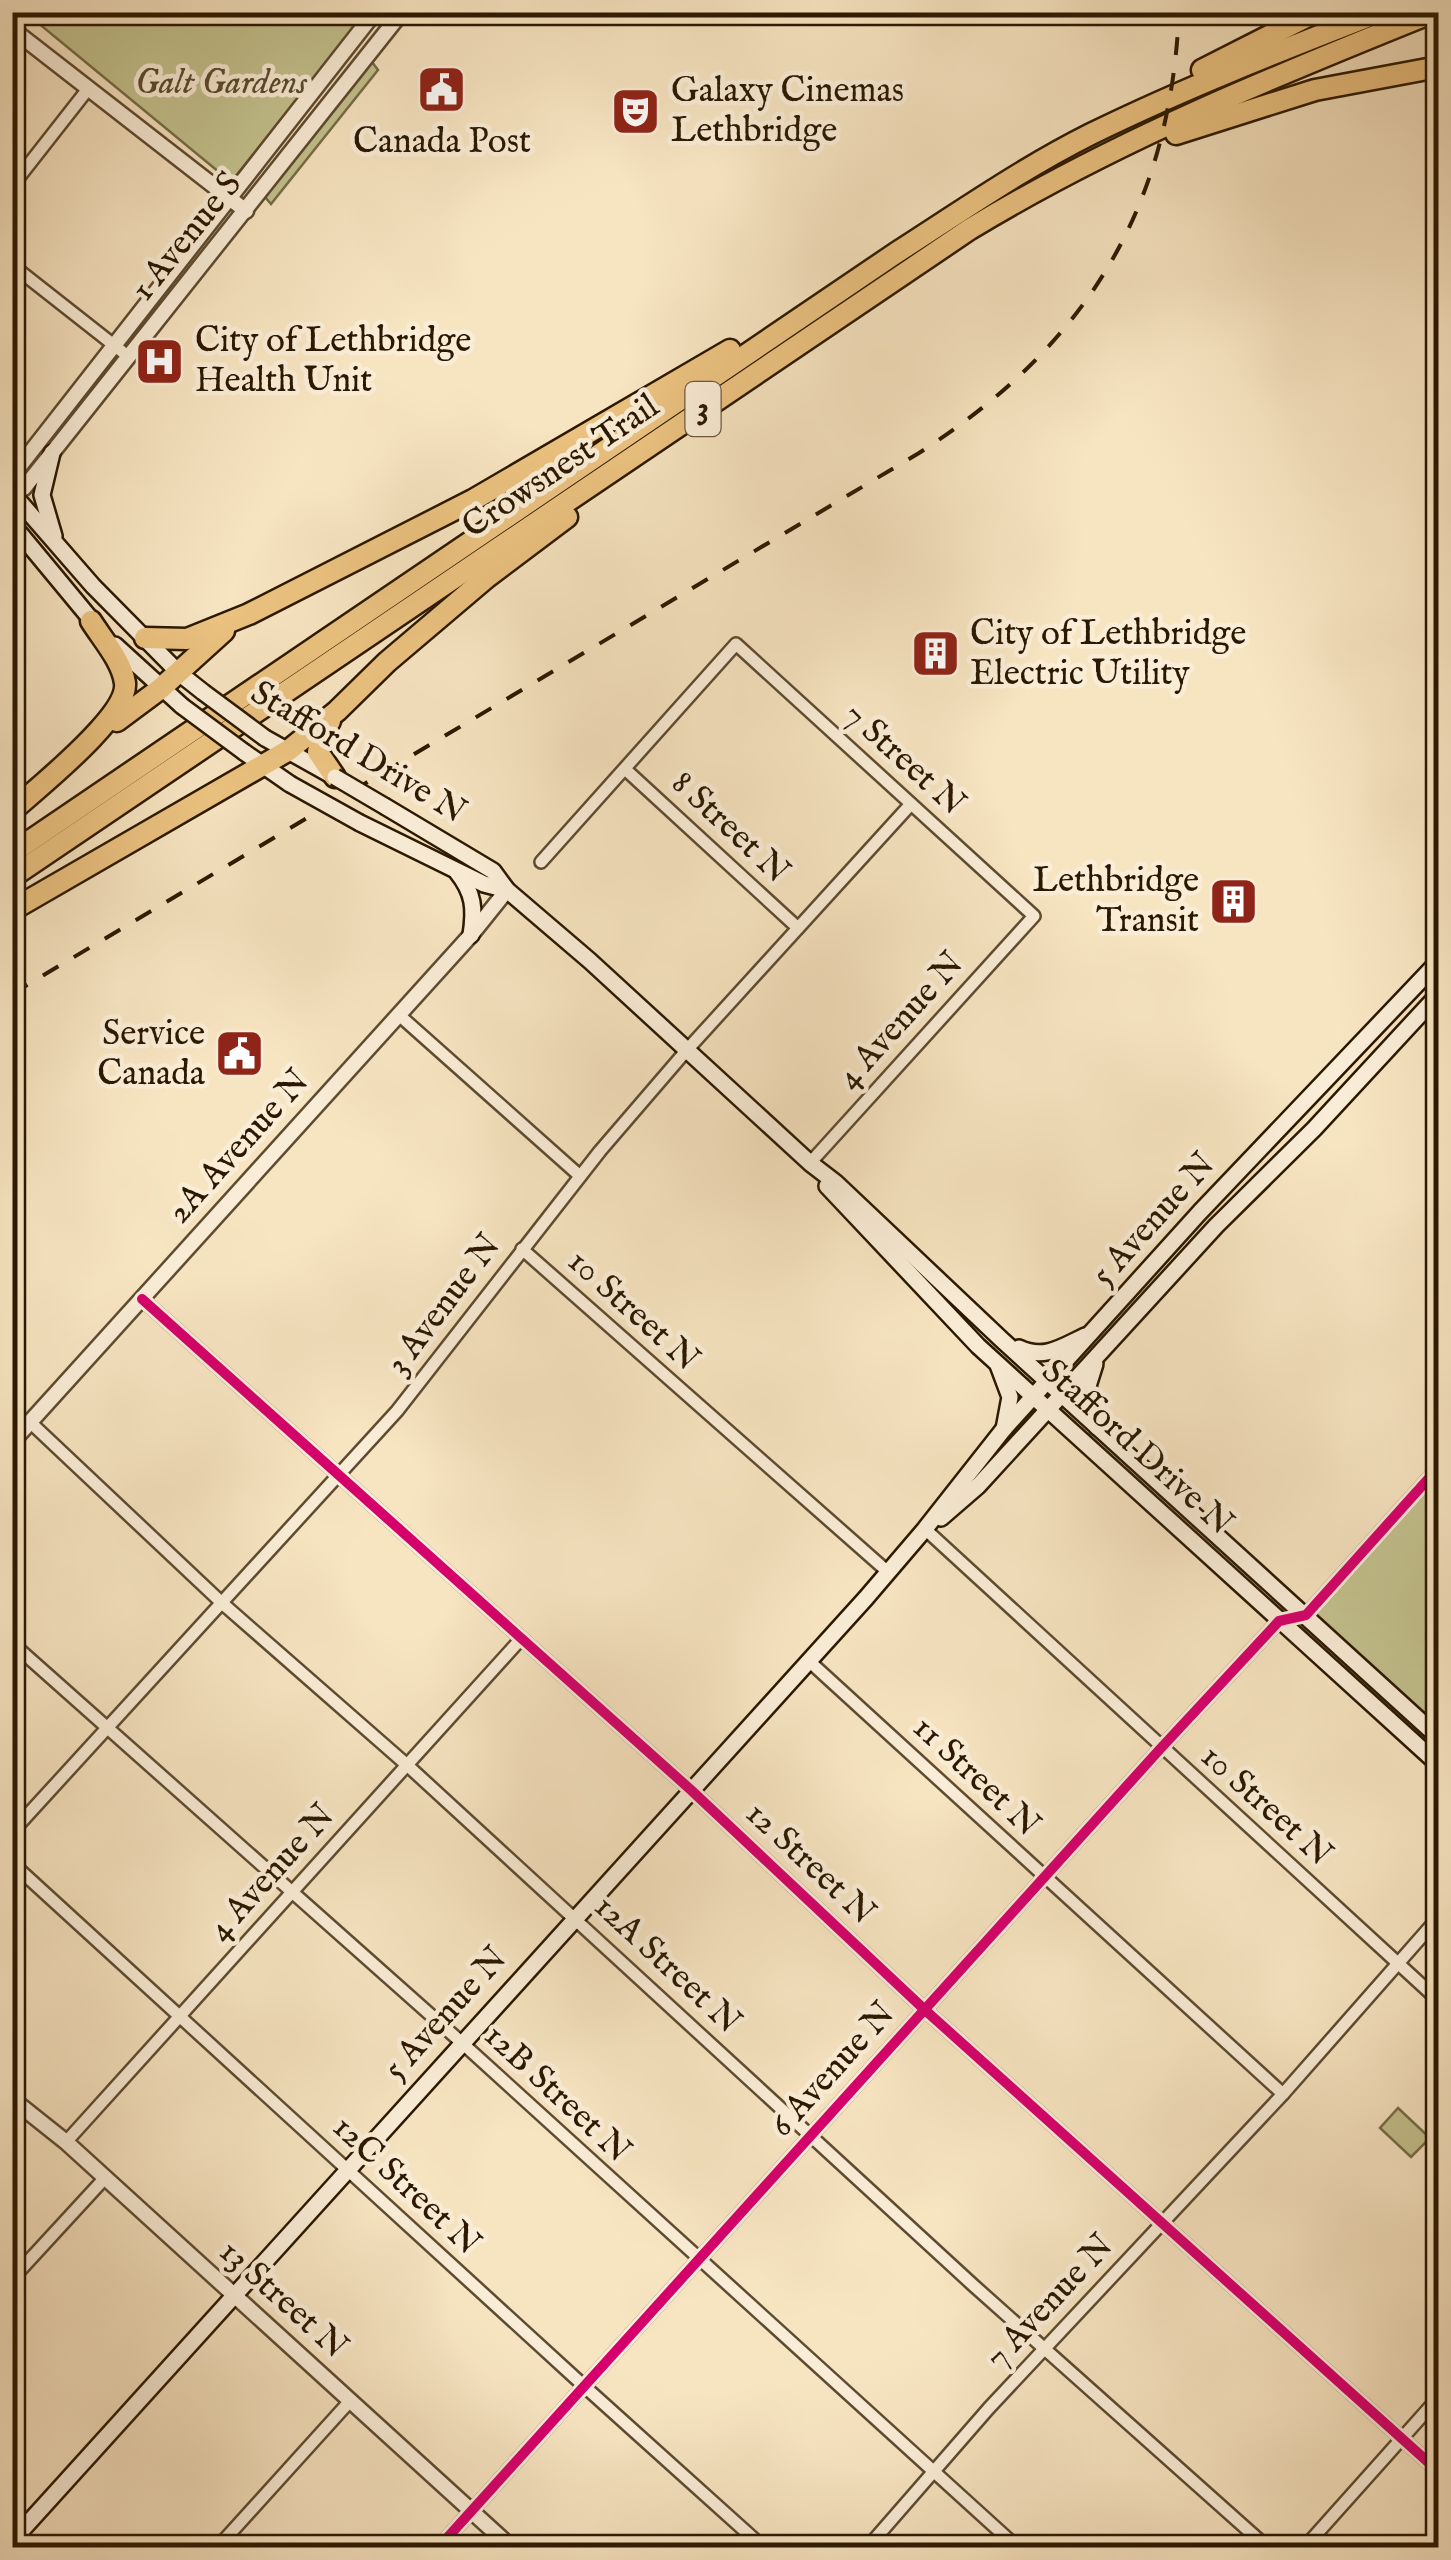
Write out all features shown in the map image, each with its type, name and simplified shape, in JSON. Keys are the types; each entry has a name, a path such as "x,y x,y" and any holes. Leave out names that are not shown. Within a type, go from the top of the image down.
{"highway":[{"path":"146,638 188,639 249,614 473,500 896,253 976,194 1056,144 1316,12"},
{"name":"Crowsnest Trail","path":"12,853 896,253 1042,161 1091,134 1259,59 1380,12"},
{"name":"Crowsnest Trail","path":"12,878 970,229 1066,173 1118,148 1268,79 1434,12"},
{"path":"970,229 1140,148 1193,128 1315,90 1438,67"},
{"path":"12,910 289,750 486,578 802,342"},
{"path":"79,750 249,614"},
{"path":"12,811 111,720 125,694 119,664 92,621"},
{"path":"326,769 318,745 337,711"}],"main road":[{"path":"52,453 42,495 59,548"},
{"name":"Stafford Drive N","path":"12,492 59,548 203,692 264,738 326,769 483,863 507,890 578,949 836,1183 1002,1340 1438,1737"},
{"name":"Stafford Drive N","path":"12,524 92,621 160,688 244,752 290,784 360,823 484,884 507,890"},
{"path":"12,546 46,566"},
{"path":"455,869 472,894 471,935"},
{"name":"5 Avenue N","path":"12,2541 888,1572 1003,1430 1200,1212 1438,962"},
{"name":"5 Avenue N","path":"925,1529 972,1492 1216,1226 1314,1129 1438,995"},
{"name":"Stafford Drive N","path":"810,1162 923,1291 996,1361 1438,1764"},
{"path":"1002,1340 1040,1355 1093,1332"},
{"path":"1097,1427 1088,1386 1101,1352"},
{"path":"996,1361 1010,1396 1003,1430"}],"street":[{"name":"1 Avenue S","path":"12,476 375,12"},
{"name":"1 Avenue S","path":"12,492 24,488 402,12"},
{"path":"12,29 246,211"},
{"path":"12,186 88,89"},
{"path":"12,265 128,357"},
{"name":"7 Street N","path":"625,769 736,644 1034,916"},
{"path":"541,862 625,769"},
{"name":"8 Street N","path":"625,769 798,928"},
{"name":"3 Avenue N","path":"12,1832 397,1412 580,1176 686,1051 911,804"},
{"name":"2A Avenue N","path":"12,1442 471,935 507,890"},
{"name":"4 Avenue N","path":"810,1162 1034,916"},
{"path":"399,1015 580,1176"},
{"name":"10 Street N","path":"522,1249 888,1572"},
{"name":"12 Street N","path":"142,1299 691,1790 925,2010 1438,2471"},
{"name":"12A Street N","path":"30,1422 222,1603 407,1765 810,2137 1268,2548"},
{"path":"1279,1621 1306,1615 1438,1468"},
{"name":"10 Street N","path":"925,1529 1438,2000"},
{"name":"6 Avenue N","path":"438,2548 1279,1621"},
{"name":"4 Avenue N","path":"66,2142 520,1640"},
{"name":"12B Street N","path":"12,1643 461,2042 1018,2548"},
{"name":"11 Street N","path":"809,1660 1283,2094"},
{"name":"12C Street N","path":"12,1862 764,2548"},
{"name":"7 Avenue N","path":"866,2548 1045,2348 1283,2094 1438,1918"},
{"name":"13 Street N","path":"12,2099 66,2142 512,2548"},
{"path":"12,2279 104,2179"},
{"path":"1304,2548 1438,2398"},
{"path":"217,2548 350,2402"}],"green space":[{"name":"Galt Gardens","path":"26,13 366,13 231,182"},
{"path":"372,62 378,70 271,204 265,197"},
{"path":"1438,1468 1438,1737 1306,1615"},
{"path":"1398,2108 1430,2138 1411,2157 1380,2128"}],"railway":[{"path":"12,994 919,453 977,412 1028,368 1071,320 1108,268 1136,211 1158,150 1172,84 1179,12"}],"cycle path":[{"path":"142,1299 691,1790 925,2010 1438,2471"},
{"path":"438,2548 1161,1748 1279,1621 1306,1615 1438,1468"}],"place":[{"name":"Canada Post","path":"442,90"},
{"name":"Galaxy Cinemas Lethbridge","path":"636,111"},
{"name":"City of Lethbridge Health Unit","path":"160,361"},
{"name":"City of Lethbridge Electric Utility","path":"935,654"},
{"name":"Lethbridge Transit","path":"1234,901"},
{"name":"Service Canada","path":"240,1054"}]}
